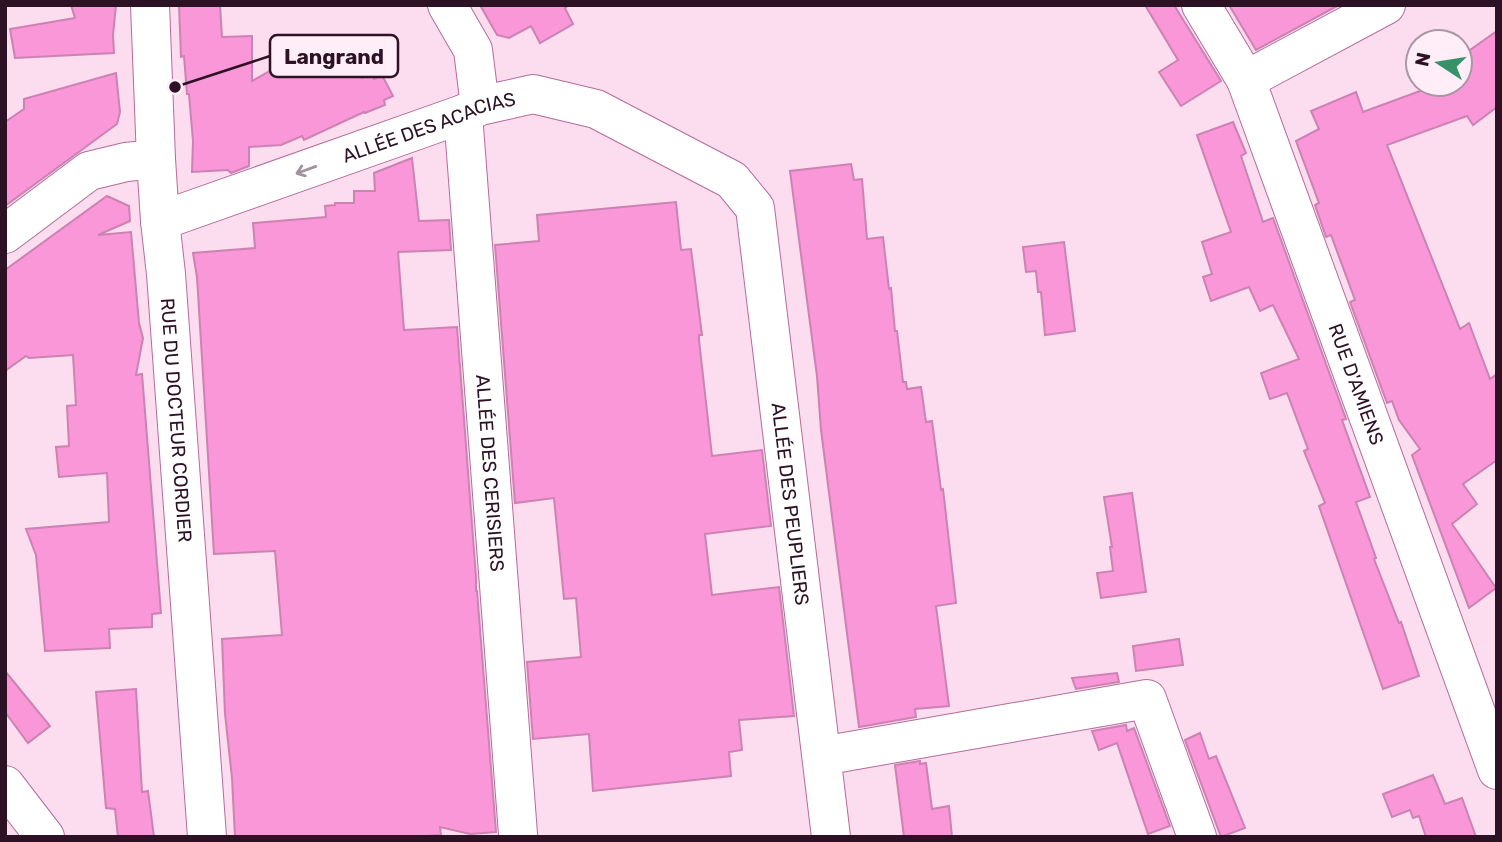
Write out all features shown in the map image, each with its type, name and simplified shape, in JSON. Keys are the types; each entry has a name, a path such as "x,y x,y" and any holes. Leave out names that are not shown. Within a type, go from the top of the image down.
{"street":[{"name":"RUE DU DOCTEUR CORDIER","path":"150,5 160,221 207,837"},
{"name":"ALLÉE DES CERISIERS","path":"447,5 473,50 471,110 518,834"},
{"name":"RUE D'AMIENS","path":"1201,5 1246,80 1485,700 1497,770"},
{"path":"1246,80 1386,5"},
{"name":"ALLÉE DES ACACIAS","path":"160,221 471,110 533,94 596,109 732,180"},
{"path":"5,234 89,171 126,162 156,159"},
{"name":"ALLÉE DES PEUPLIERS","path":"732,180 755,208 831,837"},
{"path":"822,755 1147,699 1197,837"},
{"path":"5,785 45,837"}],"building":[{"path":"71,5 116,5 114,53 15,58 10,29 75,18"},
{"path":"179,5 220,5 222,37 252,36 252,81 291,59 295,68 347,48 362,78 372,74 374,79 382,75 393,96 384,100 385,105 304,140 302,136 281,145 249,147 249,166 231,173 228,170 192,172 193,141 184,56 181,57"},
{"path":"480,5 569,5 565,8 573,24 540,43 531,26 509,38 497,35"},
{"path":"1145,5 1174,5 1221,81 1181,106 1159,72 1178,60"},
{"path":"1229,5 1339,5 1256,50"},
{"path":"1497,31 1497,107 1473,125 1467,116 1387,145 1460,329 1469,323 1490,379 1497,374 1497,460 1463,484 1477,504 1452,524 1496,588 1469,608 1412,455 1420,449 1399,420 1392,401 1387,403 1350,302 1355,300 1331,235 1326,237 1315,205 1319,203 1296,141 1319,129 1311,111 1356,92 1363,112 1404,97 1474,98 1474,47"},
{"path":"116,73 120,112 117,124 5,206 5,122 24,109 24,99"},
{"path":"1233,122 1246,153 1241,156 1263,222 1273,218 1346,419 1342,420 1370,497 1356,502 1376,558 1374,559 1399,623 1401,622 1419,676 1383,689 1319,506 1325,503 1304,451 1308,449 1287,393 1270,399 1261,373 1299,359 1273,305 1260,311 1249,287 1211,301 1203,277 1212,274 1202,242 1231,232 1197,135"},
{"path":"412,158 419,221 449,220 451,250 398,252 404,330 457,327 496,832 470,834 440,827 441,835 406,837 235,837 222,639 282,635 275,551 214,554 197,277 193,253 255,248 253,223 326,217 325,206 354,203 354,191 375,191 374,173"},
{"path":"851,164 854,180 862,179 867,239 883,237 903,382 906,382 907,389 921,387 926,422 932,421 956,603 936,606 949,706 915,709 916,717 859,727 790,171"},
{"path":"107,196 129,206 130,221 98,235 131,232 139,323 143,338 136,375 142,374 161,613 152,614 152,627 109,629 110,648 45,651 36,555 26,529 109,522 107,473 59,477 56,447 69,446 67,406 76,405 73,355 26,356 5,371 5,270"},
{"path":"676,202 681,250 691,249 702,335 699,335 699,340 712,456 762,450 771,526 705,534 712,595 779,587 794,716 739,720 742,750 729,752 731,776 593,791 589,734 533,739 527,662 581,657 576,598 564,599 554,498 515,503 495,245 539,241 537,215"},
{"path":"1064,242 1075,331 1045,335 1036,271 1026,272 1023,247"},
{"path":"1132,493 1146,592 1101,598 1097,573 1113,571 1104,497"},
{"path":"1179,639 1183,665 1136,671 1133,646"},
{"path":"5,671 50,726 28,743 5,712"},
{"path":"1117,673 1119,682 1076,689 1072,678"},
{"path":"136,689 142,792 148,791 154,837 118,837 115,809 106,808 96,692"},
{"path":"1126,725 1127,731 1134,728 1170,826 1148,834 1117,743 1099,750 1092,731"},
{"path":"1200,733 1209,759 1216,756 1245,828 1221,837 1185,740"},
{"path":"920,761 920,764 926,763 932,809 949,806 952,837 904,837 895,765"},
{"path":"1433,775 1445,804 1462,798 1476,837 1426,837 1419,816 1413,818 1410,810 1392,817 1383,794"}],"place":[{"name":"Langrand","path":"175,87"}]}
